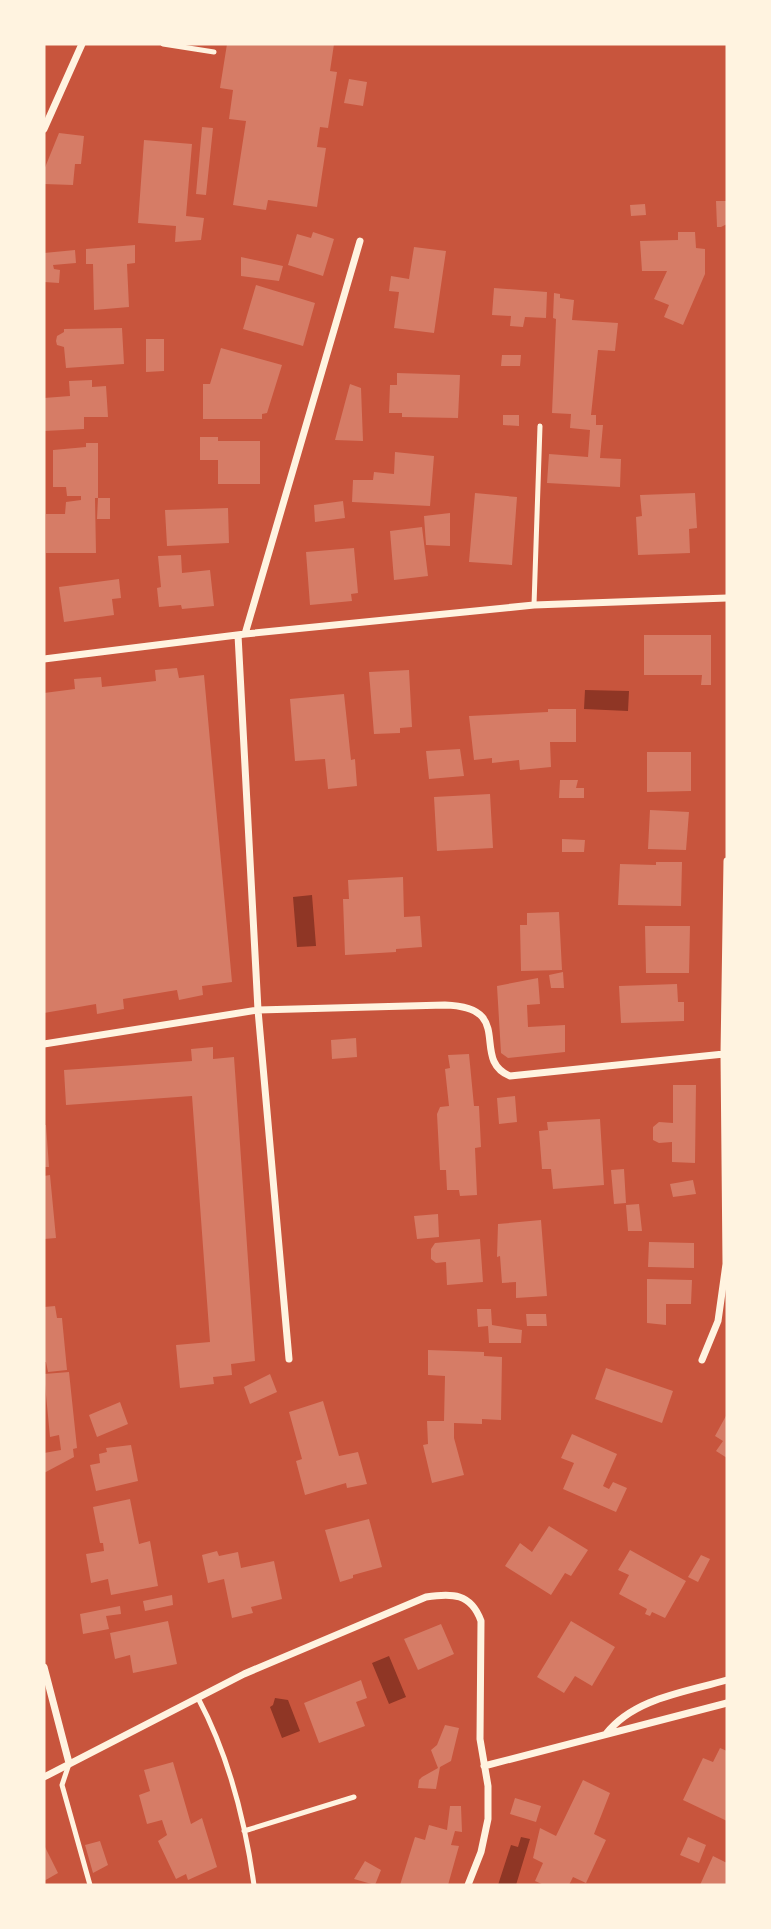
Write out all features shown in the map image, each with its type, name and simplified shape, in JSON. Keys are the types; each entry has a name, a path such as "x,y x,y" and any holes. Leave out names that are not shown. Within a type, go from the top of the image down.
{"street":[{"path":"44,128 82,44"},
{"path":"289,1359 258,1010 242,635 360,241"},
{"path":"44,659 534,604 727,598"},
{"path":"702,1360 718,1321 726,1271 724,1054 727,861"},
{"path":"44,1044 258,1010 445,1005 471,1009 483,1017 487,1023 495,1065 498,1070 510,1076 724,1054"},
{"path":"44,1777 244,1674 426,1597 458,1597 474,1605 481,1621 480,1739 488,1786 488,1819 481,1852 468,1885"},
{"path":"44,1667 69,1763"},
{"path":"605,1735 613,1726 644,1705 727,1680"},
{"path":"484,1766 727,1703"}],"lane":[{"path":"163,44 214,52"},
{"path":"534,604 540,426"},
{"path":"198,1698 221,1746 244,1830 254,1885"},
{"path":"69,1763 62,1785 90,1885"},
{"path":"244,1830 354,1797"}],"shaded area":[{"path":"585,690 629,691 628,711 584,709"},
{"path":"312,895 316,946 297,947 293,897"},
{"path":"389,1656 406,1697 389,1704 372,1663"},
{"path":"275,1698 288,1700 300,1731 282,1738 270,1707"},
{"path":"521,1837 530,1839 516,1885 498,1885 511,1845 518,1847"}],"building":[{"path":"227,44 334,44 330,71 337,72 328,128 320,127 317,147 326,148 317,207 268,200 266,210 233,205 246,121 229,119 233,90 220,88"},
{"path":"349,79 367,82 363,106 344,103"},
{"path":"202,127 213,128 206,195 196,194"},
{"path":"59,133 84,136 81,164 75,164 73,185 44,184 44,170"},
{"path":"144,140 192,144 186,216 204,218 201,240 175,242 176,226 138,223"},
{"path":"716,201 727,201 727,224 721,227 717,227"},
{"path":"645,204 646,215 631,216 630,205"},
{"path":"313,232 334,239 323,276 288,265 297,234 311,238"},
{"path":"678,232 695,232 696,248 705,249 705,274 683,325 664,317 669,305 654,299 667,271 642,271 640,241 678,240"},
{"path":"135,245 135,263 127,264 129,307 94,310 93,264 86,264 86,249"},
{"path":"414,247 446,251 434,333 394,328 399,292 389,291 391,276 409,279"},
{"path":"75,250 76,263 53,265 54,269 60,270 59,283 44,282 44,253"},
{"path":"241,257 283,266 279,281 241,276"},
{"path":"256,285 315,303 303,346 243,329"},
{"path":"494,288 547,292 546,318 525,317 523,327 510,326 511,316 492,315"},
{"path":"554,293 560,294 560,298 574,300 572,320 618,323 615,351 598,350 591,415 596,415 596,425 603,425 600,458 621,459 620,487 547,483 549,454 588,457 590,430 570,428 571,414 552,413 556,319 553,318"},
{"path":"122,328 124,364 66,368 64,347 57,345 56,341 64,329"},
{"path":"146,339 164,339 164,371 146,372"},
{"path":"221,348 282,365 267,413 262,414 262,419 203,419 203,384 210,384"},
{"path":"502,355 521,355 520,366 501,366"},
{"path":"397,373 460,375 458,418 402,417 402,413 389,413 390,385 397,385"},
{"path":"92,380 92,387 106,386 108,417 84,417 84,429 44,431 44,398 70,396 69,381"},
{"path":"350,384 361,388 363,441 335,440"},
{"path":"503,415 519,415 519,426 503,425"},
{"path":"200,437 218,437 218,441 260,441 260,484 218,484 218,460 200,460"},
{"path":"86,443 98,443 96,553 46,553 46,514 65,514 66,502 81,500 81,496 67,496 66,487 53,487 53,450 86,447"},
{"path":"395,452 434,456 430,506 352,502 353,480 373,480 374,472 394,474"},
{"path":"475,493 517,497 512,565 469,562"},
{"path":"695,493 697,528 689,529 690,553 638,555 636,517 642,516 640,495"},
{"path":"98,498 110,498 110,519 97,519"},
{"path":"343,501 345,518 315,522 314,505"},
{"path":"228,508 229,543 167,546 165,510"},
{"path":"450,513 450,546 426,545 424,516"},
{"path":"422,527 428,576 394,580 390,531"},
{"path":"354,548 358,593 351,594 352,601 310,605 306,552"},
{"path":"181,555 182,573 210,570 214,606 182,609 181,605 159,607 157,588 161,587 158,556"},
{"path":"119,579 121,598 112,599 114,615 64,622 59,587"},
{"path":"644,635 711,635 711,685 701,685 702,675 644,675"},
{"path":"177,668 179,678 204,675 232,982 202,986 203,995 179,1000 177,990 123,999 124,1009 97,1014 96,1004 44,1013 44,693 75,689 74,679 101,677 102,687 156,681 155,670"},
{"path":"409,670 412,727 400,728 400,733 374,734 369,672"},
{"path":"344,694 351,760 355,759 357,786 328,789 325,759 295,761 290,699"},
{"path":"548,709 576,709 576,742 550,742 551,767 520,770 519,760 492,763 492,758 474,760 469,716 548,712"},
{"path":"460,749 464,776 429,779 426,751"},
{"path":"647,752 691,752 691,791 647,792"},
{"path":"560,780 578,780 576,788 584,788 584,798 559,798"},
{"path":"490,794 493,848 437,851 434,797"},
{"path":"650,810 689,812 686,850 648,849"},
{"path":"562,839 585,840 584,852 562,852"},
{"path":"656,862 682,862 681,906 618,905 620,864 656,865"},
{"path":"403,877 404,917 420,916 422,947 396,949 396,952 345,955 343,899 349,899 348,880"},
{"path":"559,912 562,970 521,971 520,925 527,925 527,913"},
{"path":"645,926 690,926 689,973 646,973"},
{"path":"563,972 564,988 551,988 549,975"},
{"path":"538,978 540,1004 527,1005 528,1027 565,1025 565,1052 508,1058 501,1053 497,986"},
{"path":"677,984 678,1002 684,1002 684,1021 621,1023 619,986"},
{"path":"356,1038 357,1057 332,1059 331,1040"},
{"path":"213,1047 213,1059 234,1057 255,1361 231,1364 232,1375 213,1377 214,1384 180,1388 176,1345 210,1342 192,1096 66,1105 64,1070 192,1061 191,1049"},
{"path":"469,1054 474,1106 479,1106 481,1147 475,1148 477,1195 460,1196 459,1190 447,1190 446,1170 440,1170 437,1114 440,1107 449,1106 445,1069 450,1068 448,1055"},
{"path":"673,1085 696,1085 695,1163 672,1162 672,1142 659,1143 653,1140 653,1127 659,1122 673,1123"},
{"path":"515,1096 517,1122 499,1124 497,1098"},
{"path":"600,1119 604,1185 553,1189 551,1169 542,1169 539,1131 548,1130 547,1122"},
{"path":"46,1125 49,1167 44,1167"},
{"path":"624,1169 626,1203 614,1204 611,1170"},
{"path":"50,1175 56,1238 44,1239 44,1176"},
{"path":"693,1180 696,1194 673,1197 670,1184"},
{"path":"639,1204 642,1231 628,1231 626,1205"},
{"path":"438,1214 439,1237 417,1239 414,1216"},
{"path":"541,1220 547,1296 516,1298 516,1282 502,1283 500,1256 497,1257 498,1224"},
{"path":"480,1239 483,1282 447,1285 446,1262 436,1263 431,1259 431,1249 435,1243"},
{"path":"649,1242 694,1243 694,1268 648,1267"},
{"path":"647,1279 692,1280 691,1304 666,1304 666,1325 647,1323"},
{"path":"55,1306 57,1318 62,1318 67,1370 48,1372 44,1362 44,1307"},
{"path":"477,1309 491,1309 492,1325 522,1330 521,1343 489,1343 488,1326 478,1327"},
{"path":"526,1314 546,1314 547,1326 527,1326"},
{"path":"428,1350 484,1352 484,1356 502,1357 501,1420 482,1419 482,1424 454,1423 454,1438 464,1475 432,1483 423,1445 428,1444 427,1421 444,1421 445,1376 428,1375"},
{"path":"606,1368 673,1391 662,1423 595,1399"},
{"path":"69,1372 77,1448 73,1449 74,1457 44,1473 44,1453 61,1450 59,1435 50,1437 44,1374"},
{"path":"270,1374 277,1392 250,1404 244,1387"},
{"path":"323,1401 339,1456 358,1452 367,1484 347,1488 346,1483 305,1495 296,1461 302,1459 289,1412"},
{"path":"120,1402 128,1424 97,1437 89,1415"},
{"path":"727,1414 727,1458 716,1451 723,1441 715,1436"},
{"path":"572,1434 617,1454 603,1486 609,1489 613,1482 627,1488 616,1512 563,1489 574,1463 561,1458"},
{"path":"131,1445 138,1481 96,1491 90,1465 100,1463 99,1454 107,1452 106,1448"},
{"path":"130,1499 139,1544 150,1541 158,1586 111,1595 108,1579 91,1583 86,1554 104,1551 93,1507"},
{"path":"369,1519 382,1567 353,1575 353,1578 340,1582 325,1530"},
{"path":"549,1526 588,1550 571,1576 565,1573 551,1595 505,1566 520,1543 532,1552"},
{"path":"630,1550 686,1581 665,1618 652,1612 650,1616 645,1614 647,1609 619,1594 629,1575 618,1570"},
{"path":"217,1551 219,1556 238,1552 241,1568 274,1561 282,1599 251,1607 253,1613 232,1618 224,1579 208,1583 202,1555"},
{"path":"701,1555 710,1559 698,1582 688,1577"},
{"path":"172,1595 173,1605 145,1611 143,1601"},
{"path":"120,1606 121,1614 106,1616 109,1629 83,1634 80,1614"},
{"path":"168,1621 177,1664 133,1673 130,1655 115,1659 110,1633"},
{"path":"571,1621 615,1647 592,1686 575,1676 564,1693 537,1677"},
{"path":"441,1624 454,1654 418,1670 404,1639"},
{"path":"361,1680 367,1698 356,1702 365,1726 319,1743 304,1703"},
{"path":"445,1725 459,1728 451,1761 440,1767 436,1789 418,1788 422,1777 438,1768 431,1750 437,1745"},
{"path":"720,1748 727,1751 727,1821 683,1800 703,1758 713,1762"},
{"path":"173,1762 191,1824 202,1818 217,1867 188,1880 186,1874 176,1879 158,1841 167,1835 162,1820 147,1824 139,1795 150,1791 144,1770"},
{"path":"583,1780 610,1793 594,1834 606,1840 586,1883 573,1877 569,1885 544,1885 535,1881 543,1863 533,1858 540,1828 556,1836"},
{"path":"515,1798 541,1806 536,1822 510,1814"},
{"path":"450,1806 461,1806 462,1832 455,1831 451,1845 459,1846 448,1885 400,1885 415,1837 425,1840 429,1825 447,1830"},
{"path":"688,1837 706,1845 699,1863 680,1855"},
{"path":"100,1841 108,1865 93,1873 85,1845"},
{"path":"44,1845 58,1873 44,1881"},
{"path":"713,1856 727,1863 727,1885 700,1885"},
{"path":"365,1861 381,1870 375,1885 354,1879"}]}
